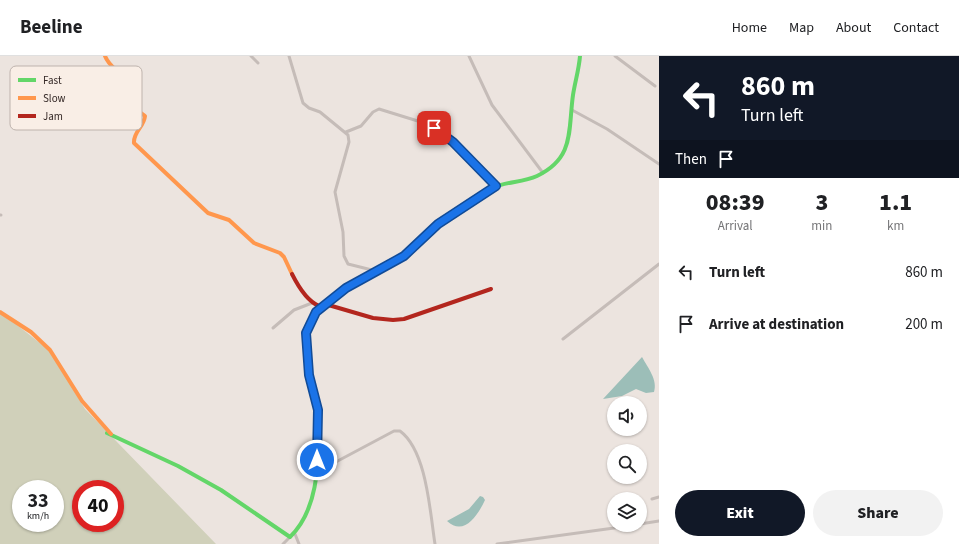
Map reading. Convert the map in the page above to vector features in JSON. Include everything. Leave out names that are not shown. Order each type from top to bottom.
[{"type":"street","points":[[105,56],[110,66]]},
{"type":"street","points":[[251,56],[258,63]]},
{"type":"street","points":[[288,56],[303,103],[308,108],[320,112],[346,132],[349,142],[335,192],[342,232],[344,256],[348,264],[376,271]]},
{"type":"street","points":[[469,56],[492,105],[543,173]]},
{"type":"street","points":[[283,544],[295,534],[302,524],[310,504],[317,474],[318,410],[309,375],[306,333],[313,316],[325,304],[346,288],[404,256],[438,224],[496,186],[528,180],[543,173],[555,162],[564,151],[570,134],[580,56]]},
{"type":"street","points":[[615,56],[655,86]]},
{"type":"street","points":[[346,132],[361,126],[374,112],[379,109],[421,122],[446,136],[496,186]]},
{"type":"street","points":[[572,110],[607,129],[659,164]]},
{"type":"street","points":[[142,114],[145,116],[145,120],[142,124]]},
{"type":"street","points":[[138,130],[134,136],[134,143],[208,213],[229,220],[254,243],[280,253],[284,257],[296,283],[312,303],[319,306],[325,304],[362,317],[391,322],[404,319],[491,289]]},
{"type":"street","points":[[563,339],[659,264]]},
{"type":"street","points":[[273,328],[294,310],[312,303]]},
{"type":"street","points":[[0,312],[30,332],[50,350],[82,401],[113,436]]},
{"type":"street","points":[[317,460],[321,464],[332,464],[394,431],[400,431],[407,437],[419,461],[430,496],[435,544]]},
{"type":"street","points":[[107,433],[172,463],[214,486],[275,529],[290,537]]},
{"type":"street","points":[[652,499],[659,497]]},
{"type":"street","points":[[647,523],[659,521]]},
{"type":"street","points":[[497,544],[607,529]]},
{"type":"street","points":[[295,534],[299,544]]},
{"type":"green space","points":[[0,314],[3,314],[50,351],[85,409],[216,544],[0,544]]},
{"type":"water","points":[[642,357],[654,379],[654,392],[646,393],[636,389],[622,396],[607,396],[607,398],[603,399]]},
{"type":"water","points":[[480,496],[485,500],[470,522],[459,527],[447,521],[469,509]]},
{"type":"traffic: fast","points":[[493,188],[503,184],[526,180],[537,176],[549,169],[558,161],[564,152],[569,131],[573,95],[580,56]]},
{"type":"traffic: fast","points":[[107,433],[178,466],[221,490],[290,537],[299,526],[311,501],[317,473],[318,431]]},
{"type":"traffic: slow","points":[[105,56],[112,66]]},
{"type":"traffic: slow","points":[[142,114],[145,116],[142,125]]},
{"type":"traffic: slow","points":[[139,130],[135,136],[134,143],[208,213],[229,220],[254,243],[280,253],[284,257],[292,274]]},
{"type":"traffic: slow","points":[[318,431],[316,404],[307,361],[305,343],[308,327],[317,311],[334,295],[363,279]]},
{"type":"traffic: slow","points":[[0,312],[31,332],[50,350],[82,401],[111,434]]},
{"type":"traffic: jam","points":[[363,279],[404,256],[446,218],[493,188]]},
{"type":"traffic: jam","points":[[292,274],[307,297],[319,306],[325,304],[373,318],[393,320],[404,319],[491,289]]},
{"type":"route","points":[[317,460],[318,410],[309,375],[306,343],[307,327],[310,320],[316,312],[346,288],[404,256],[438,224],[496,186],[453,142],[434,128]]}]
